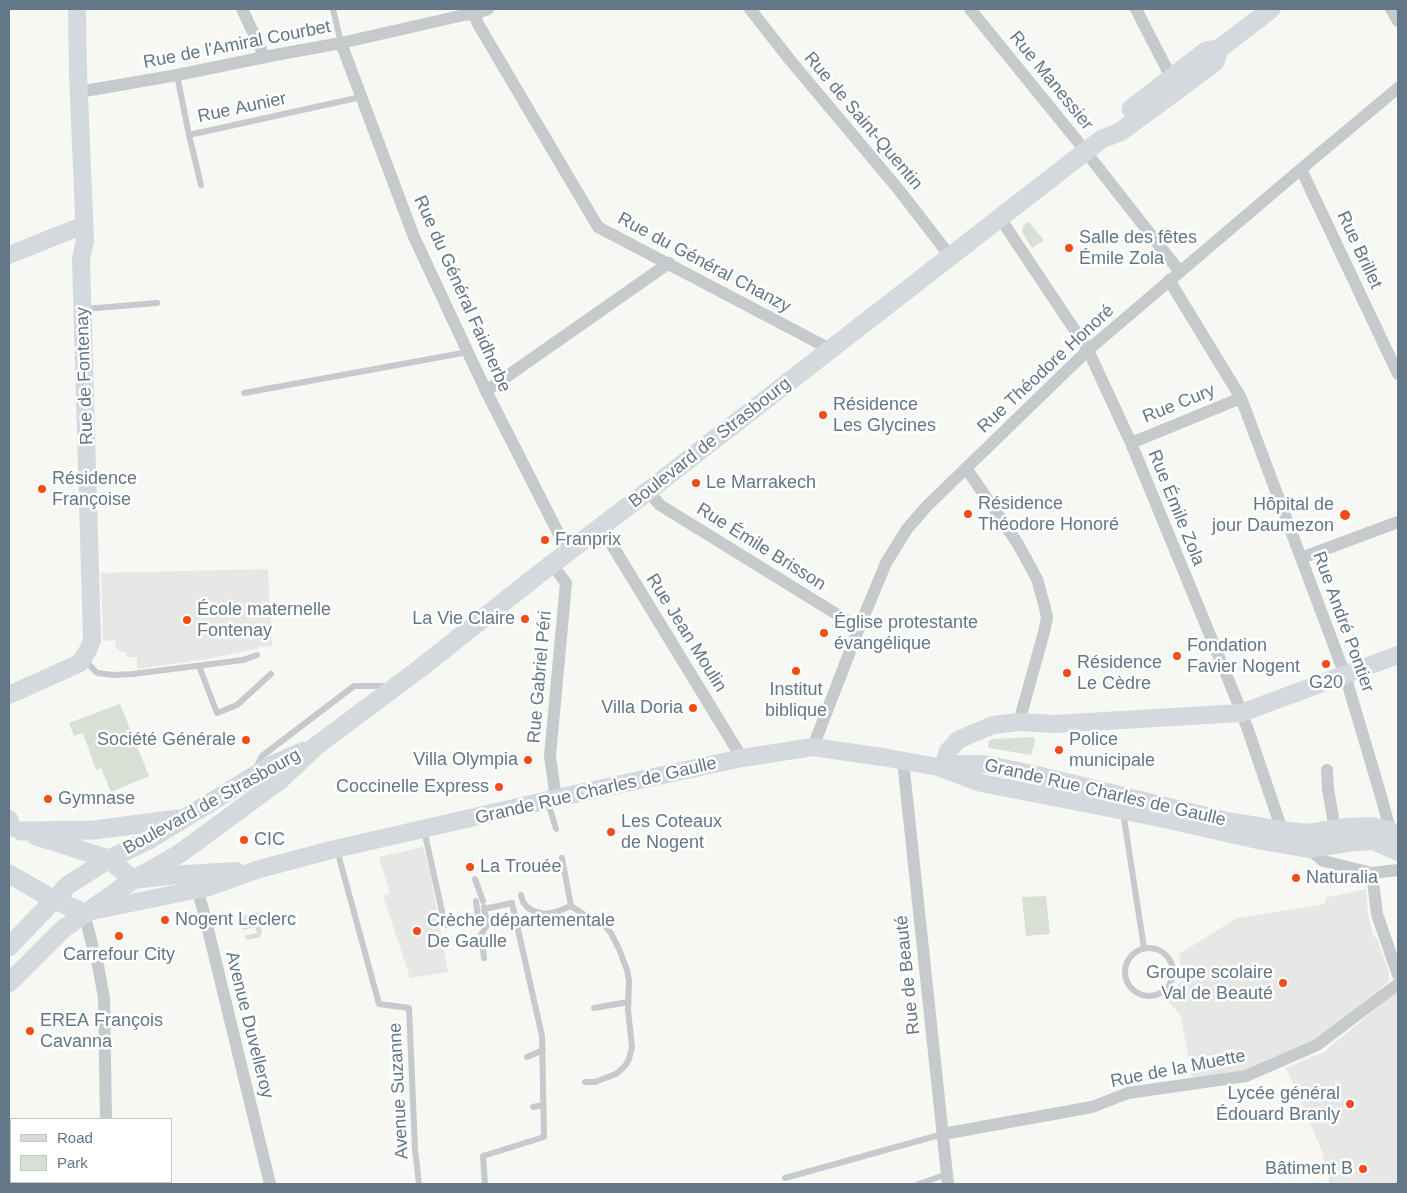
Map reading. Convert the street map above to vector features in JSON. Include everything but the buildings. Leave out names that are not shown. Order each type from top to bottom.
[{"type":"main road","name":"Rue de Fontenay","points":[[77,9],[85,240],[81,260],[92,640],[83,658]]},
{"type":"main road","name":"Boulevard de Strasbourg","points":[[9,983],[63,929],[133,880],[174,858],[280,780],[316,746],[1086,151],[1102,139],[1120,132],[1174,83],[1215,62],[1219,49],[1271,9]]},
{"type":"main road","points":[[9,255],[84,225]]},
{"type":"main road","points":[[949,768],[948,751],[958,740],[993,725],[1019,722],[1054,724],[1242,714],[1398,654]]},
{"type":"main road","points":[[9,695],[80,663],[83,658]]},
{"type":"main road","name":"Boulevard de Strasbourg","points":[[9,947],[68,884],[109,859],[149,840],[270,766],[316,746]]},
{"type":"main road","name":"Grande Rue Charles de Gaulle","points":[[84,913],[192,879],[209,887],[256,870],[337,849],[552,799],[742,758],[813,747],[949,768],[983,764],[1033,774],[1227,821],[1282,830],[1307,833],[1371,826],[1391,840]]},
{"type":"main road","name":"Grande Rue Charles de Gaulle","points":[[949,768],[981,783],[1309,849],[1347,843],[1391,840]]},
{"type":"main road","points":[[13,826],[94,830],[184,818]]},
{"type":"main road","points":[[13,826],[109,859],[133,880],[192,879]]},
{"type":"main road","points":[[174,858],[176,867],[192,879]]},
{"type":"main road","points":[[9,874],[53,900],[84,913]]},
{"type":"street","points":[[242,9],[261,49],[263,58]]},
{"type":"street","name":"Rue de l'Amiral Courbet","points":[[79,92],[341,43],[488,9]]},
{"type":"street","name":"Rue de Saint-Quentin","points":[[750,9],[790,60],[899,190],[950,256]]},
{"type":"street","name":"Rue Manessier","points":[[970,9],[1086,151],[1180,272]]},
{"type":"street","points":[[1136,9],[1174,83]]},
{"type":"street","points":[[1391,9],[1398,21]]},
{"type":"street","name":"Rue du Général Chanzy","points":[[474,11],[478,24],[598,227],[830,349]]},
{"type":"street","name":"Rue du Général Faidherbe","points":[[341,43],[414,237],[448,321],[468,352],[568,552]]},
{"type":"street","name":"Rue Théodore Honoré","points":[[813,747],[886,563],[907,529],[926,506],[1088,350],[1398,88]]},
{"type":"street","name":"Rue Brillet","points":[[1301,169],[1398,374]]},
{"type":"street","name":"Rue Émile Zola","points":[[1000,218],[1088,350],[1131,443],[1242,714],[1282,830]]},
{"type":"street","points":[[486,391],[669,263]]},
{"type":"street","name":"Rue André Pontier","points":[[1169,280],[1241,398],[1345,675],[1381,796],[1391,840]]},
{"type":"street","name":"Rue Cury","points":[[1131,443],[1241,398]]},
{"type":"street","points":[[966,468],[1018,544],[1036,579],[1047,616],[1019,722]]},
{"type":"street","name":"Rue Émile Brisson","points":[[648,491],[660,505],[859,628]]},
{"type":"street","points":[[1301,558],[1398,522]]},
{"type":"street","name":"Rue Jean Moulin","points":[[601,527],[742,758]]},
{"type":"street","name":"Rue Gabriel Péri","points":[[552,564],[566,583],[550,756],[552,799]]},
{"type":"street","name":"Rue de Beauté","points":[[903,761],[947,1179]]},
{"type":"street","points":[[1327,770],[1328,789],[1335,829]]},
{"type":"street","points":[[1309,849],[1323,861],[1372,873],[1398,870]]},
{"type":"street","points":[[1372,873],[1377,914],[1398,975]]},
{"type":"street","name":"Avenue Duvelleroy","points":[[192,879],[270,1184]]},
{"type":"street","points":[[84,913],[92,944]]},
{"type":"street","points":[[98,964],[104,998],[106,1118]]},
{"type":"street","name":"Rue de la Muette","points":[[943,1134],[1092,1107],[1128,1094],[1246,1076],[1317,1046],[1398,984]]},
{"type":"lane","points":[[333,9],[341,43]]},
{"type":"lane","name":"Rue Aunier","points":[[177,75],[189,135],[361,97]]},
{"type":"lane","points":[[189,135],[201,185]]},
{"type":"lane","points":[[83,309],[157,303]]},
{"type":"lane","points":[[244,393],[468,352]]},
{"type":"lane","points":[[83,658],[97,673],[114,675],[200,666],[243,660],[258,655]]},
{"type":"lane","points":[[200,666],[217,713],[237,705],[271,674]]},
{"type":"lane","points":[[251,777],[262,756],[354,686],[396,686]]},
{"type":"lane","points":[[552,799],[556,829]]},
{"type":"lane","points":[[1122,811],[1144,948]]},
{"type":"lane","points":[[424,829],[445,925],[478,917],[482,904]]},
{"type":"lane","name":"Avenue Suzanne","points":[[337,849],[379,1004],[409,1008],[415,1150],[419,1184]]},
{"type":"lane","points":[[562,858],[571,906],[602,923],[611,933],[627,970],[629,981],[628,1002],[632,1047],[629,1059],[625,1066],[616,1074],[595,1082],[585,1082]]},
{"type":"lane","points":[[475,879],[487,921],[481,938],[484,958]]},
{"type":"lane","points":[[521,896],[528,908],[545,914],[571,906]]},
{"type":"lane","points":[[482,904],[512,903],[542,1036],[544,1136],[482,1156],[485,1184]]},
{"type":"lane","points":[[1144,948],[1152,948],[1166,954],[1173,967],[1173,975],[1167,989],[1153,996],[1137,993],[1126,980],[1126,964],[1136,951],[1144,948]]},
{"type":"lane","points":[[594,1008],[628,1002]]},
{"type":"lane","points":[[527,1056],[543,1050]]},
{"type":"lane","points":[[533,1107],[543,1105]]},
{"type":"lane","points":[[785,1178],[943,1134]]},
{"type":"lane","points":[[919,1184],[947,1179]]},
{"type":"shaded area","name":"École maternelle Fontenay","points":[[268,569],[272,646],[258,647],[258,649],[207,659],[137,669],[137,657],[126,657],[126,652],[119,651],[116,648],[115,640],[103,641],[101,573]]},
{"type":"shaded area","name":"Crèche départementale De Gaulle","points":[[423,847],[430,872],[448,972],[410,978],[383,896],[390,893],[379,857]]},
{"type":"shaded area","name":"Groupe scolaire Val de Beauté","points":[[1366,889],[1368,913],[1373,936],[1377,938],[1389,973],[1389,979],[1386,984],[1318,1040],[1252,1069],[1192,1078],[1181,1016],[1167,1000],[1183,979],[1179,954],[1237,918],[1325,904],[1329,896]]},
{"type":"shaded area","name":"Lycée général Édouard Branly","points":[[1397,991],[1398,1184],[1330,1184],[1322,1151],[1286,1068],[1324,1052]]},
{"type":"green space","points":[[1029,222],[1044,240],[1032,248],[1022,232],[1023,226]]},
{"type":"green space","points":[[120,704],[149,776],[111,792],[101,768],[96,770],[83,733],[74,736],[69,723]]},
{"type":"green space","points":[[1034,737],[1035,742],[1031,755],[989,748],[988,745],[989,741],[993,739]]},
{"type":"green space","points":[[1046,896],[1050,934],[1026,936],[1022,897]]},
{"type":"green space","points":[[258,912],[262,931],[260,937],[247,940],[244,936],[257,933],[255,927],[243,930],[240,917]]},
{"type":"tunnel","points":[[92,944],[98,965]]},
{"type":"place","name":"Salle des fêtes Émile Zola","points":[[1069,248]]},
{"type":"place","name":"Résidence Les Glycines","points":[[823,415]]},
{"type":"place","name":"Le Marrakech","points":[[696,483]]},
{"type":"place","name":"Résidence Françoise","points":[[42,489]]},
{"type":"place","name":"Résidence Théodore Honoré","points":[[968,514]]},
{"type":"place","name":"Hôpital de jour Daumezon","points":[[1345,515]]},
{"type":"place","name":"Franprix","points":[[545,540]]},
{"type":"place","name":"La Vie Claire","points":[[525,619]]},
{"type":"place","name":"École maternelle Fontenay","points":[[187,620]]},
{"type":"place","name":"Église protestante évangélique","points":[[824,633]]},
{"type":"place","name":"Fondation Favier Nogent","points":[[1177,656]]},
{"type":"place","name":"G20","points":[[1326,664]]},
{"type":"place","name":"Institut biblique","points":[[796,671]]},
{"type":"place","name":"Résidence Le Cèdre","points":[[1067,673]]},
{"type":"place","name":"Villa Doria","points":[[693,708]]},
{"type":"place","name":"Société Générale","points":[[246,740]]},
{"type":"place","name":"Police municipale","points":[[1059,750]]},
{"type":"place","name":"Villa Olympia","points":[[528,760]]},
{"type":"place","name":"Coccinelle Express","points":[[499,787]]},
{"type":"place","name":"Gymnase","points":[[48,799]]},
{"type":"place","name":"Les Coteaux de Nogent","points":[[611,832]]},
{"type":"place","name":"CIC","points":[[244,840]]},
{"type":"place","name":"La Trouée","points":[[470,867]]},
{"type":"place","name":"Naturalia","points":[[1296,878]]},
{"type":"place","name":"Nogent Leclerc","points":[[165,920]]},
{"type":"place","name":"Crèche départementale De Gaulle","points":[[417,931]]},
{"type":"place","name":"Carrefour City","points":[[119,936]]},
{"type":"place","name":"Groupe scolaire Val de Beauté","points":[[1283,983]]},
{"type":"place","name":"EREA François Cavanna","points":[[30,1031]]},
{"type":"place","name":"Lycée général Édouard Branly","points":[[1350,1104]]},
{"type":"place","name":"Bâtiment B","points":[[1363,1169]]}]
